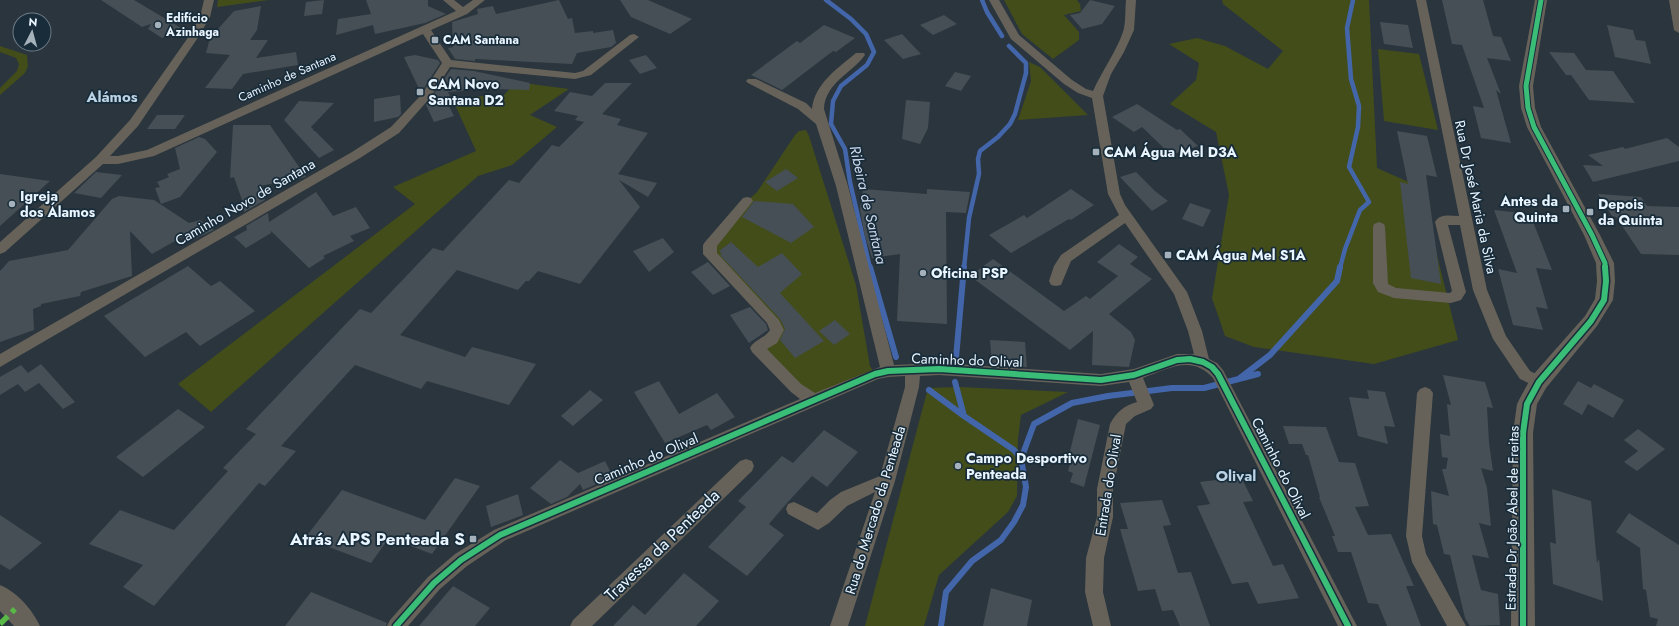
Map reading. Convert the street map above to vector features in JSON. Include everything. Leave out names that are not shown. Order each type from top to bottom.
[{"type":"street","points":[[0,249],[100,160],[134,123],[158,90],[202,23],[209,0]]},
{"type":"street","points":[[448,0],[463,12]]},
{"type":"street","name":"Caminho de Santana","points":[[100,160],[118,160],[150,153],[463,12],[480,0]]},
{"type":"street","points":[[994,0],[1016,37],[1068,82],[1082,91],[1097,96]]},
{"type":"street","points":[[1131,0],[1129,30],[1119,52],[1106,74],[1097,96],[1114,194],[1119,206],[1180,292],[1195,331],[1203,362]]},
{"type":"street","name":"Rua Dr José Maria da Silva","points":[[1421,0],[1480,290],[1489,315],[1500,338],[1524,375],[1539,382]]},
{"type":"street","name":"Estrada Dr João Abel de Freitas","points":[[1523,626],[1523,433],[1527,404],[1539,382],[1591,321],[1604,300],[1606,281],[1605,264],[1592,235],[1534,127],[1528,108],[1526,86],[1542,0]]},
{"type":"street","points":[[1674,0],[1679,30]]},
{"type":"street","points":[[425,29],[447,63],[575,76],[587,72],[634,37]]},
{"type":"street","points":[[860,55],[834,78],[822,94],[818,107],[820,122],[842,186],[888,371]]},
{"type":"street","name":"Caminho Novo de Santana","points":[[0,361],[356,156],[395,130],[426,96],[447,63]]},
{"type":"street","points":[[752,81],[802,106],[820,122]]},
{"type":"street","points":[[747,201],[710,244],[710,254],[772,320],[777,330],[772,338],[757,348],[796,388],[813,400]]},
{"type":"street","points":[[1056,281],[1062,262],[1066,258],[1126,216]]},
{"type":"street","points":[[1379,227],[1380,283],[1383,288],[1394,293],[1451,298],[1456,296],[1459,292],[1441,222],[1444,220],[1466,222]]},
{"type":"street","name":"Caminho do Olival","points":[[396,626],[434,583],[461,560],[500,535],[875,374],[888,371],[912,369],[938,369],[1101,380],[1134,375],[1177,360],[1190,359],[1203,362],[1212,367],[1218,374],[1348,626]]},
{"type":"street","name":"Rua do Mercado da Penteada","points":[[839,626],[887,480],[912,387],[912,369]]},
{"type":"street","name":"Entrada do Olival","points":[[1102,626],[1094,592],[1095,558],[1105,517],[1105,489],[1118,424],[1122,416],[1131,410],[1146,405],[1134,375]]},
{"type":"street","points":[[1425,393],[1414,536],[1418,556],[1457,626]]},
{"type":"street","name":"Travessa da Penteada","points":[[579,626],[746,466]]},
{"type":"street","points":[[794,509],[818,522],[827,517],[836,505],[862,490],[887,480]]},
{"type":"street","points":[[0,596],[15,609],[28,626]]},
{"type":"green space","points":[[218,0],[269,0],[217,7]]},
{"type":"green space","points":[[1004,0],[1077,0],[1080,4],[1081,11],[1064,15],[1079,32],[1079,40],[1053,59],[1022,34]]},
{"type":"green space","points":[[1222,0],[1369,0],[1377,168],[1420,187],[1458,340],[1374,364],[1254,347],[1225,336],[1212,298],[1229,195],[1216,132],[1170,104],[1196,80],[1199,63],[1169,44],[1197,38],[1225,46],[1268,69],[1283,51],[1223,4]]},
{"type":"green space","points":[[0,46],[12,50],[12,52],[27,55],[28,66],[25,73],[0,95],[0,88],[17,71],[19,64],[16,58],[0,52]]},
{"type":"green space","points":[[1378,49],[1419,54],[1438,130],[1384,121]]},
{"type":"green space","points":[[1029,62],[1040,67],[1088,115],[1018,120],[1031,81]]},
{"type":"green space","points":[[516,82],[569,89],[530,115],[557,127],[512,165],[478,176],[211,412],[178,384],[415,204],[393,187],[476,151],[452,98],[504,95]]},
{"type":"green space","points":[[806,130],[856,285],[870,366],[875,374],[813,400],[757,348],[777,330],[710,254],[747,201],[757,192],[795,135],[799,131]]},
{"type":"green space","points":[[959,387],[1068,392],[1021,415],[1018,439],[1017,496],[1008,512],[939,575],[924,626],[865,626],[928,388]]},
{"type":"building","points":[[101,0],[134,0],[181,28],[162,38],[148,29],[151,24],[142,27]]},
{"type":"building","points":[[324,0],[322,14],[304,16],[306,2]]},
{"type":"building","points":[[366,0],[428,0],[428,6],[446,14],[425,23],[375,34],[373,25],[336,35],[338,19],[371,14]]},
{"type":"building","points":[[559,0],[568,19],[572,18],[575,33],[593,31],[593,33],[613,30],[616,43],[611,47],[577,53],[572,64],[455,59],[448,48],[453,47],[452,22],[478,14],[477,9],[493,6],[496,14]]},
{"type":"building","points":[[620,0],[648,0],[692,19],[670,34],[631,17]]},
{"type":"building","points":[[1090,0],[1115,6],[1102,24],[1082,29],[1070,15],[1080,13]]},
{"type":"building","points":[[1442,0],[1483,0],[1493,36],[1501,37],[1511,61],[1487,58],[1501,94],[1496,90],[1511,143],[1481,138],[1473,106],[1484,108],[1462,45],[1452,44]]},
{"type":"building","points":[[261,6],[257,30],[250,40],[268,40],[256,58],[296,52],[298,65],[243,74],[232,89],[205,88],[230,55],[206,53],[210,38],[234,11]]},
{"type":"building","points":[[944,15],[957,24],[933,35],[920,25]]},
{"type":"building","points":[[1380,22],[1408,25],[1413,48],[1384,44]]},
{"type":"building","points":[[824,25],[855,38],[836,52],[833,51],[782,90],[751,75],[797,41],[800,43]]},
{"type":"building","points":[[1607,25],[1633,30],[1636,40],[1645,41],[1651,64],[1615,57]]},
{"type":"building","points":[[902,34],[921,54],[903,59],[884,40]]},
{"type":"building","points":[[1549,52],[1574,53],[1586,70],[1613,71],[1635,103],[1589,100],[1571,75],[1566,75]]},
{"type":"building","points":[[415,55],[438,60],[440,63],[421,93],[404,57]]},
{"type":"building","points":[[646,55],[657,68],[640,74],[629,60]]},
{"type":"building","points":[[451,69],[474,71],[530,83],[529,90],[464,88],[463,91],[448,92],[453,102],[448,104],[454,116],[434,122],[426,105]]},
{"type":"building","points":[[955,72],[971,76],[961,91],[945,86]]},
{"type":"building","points":[[605,83],[632,83],[602,114],[621,119],[617,125],[648,133],[618,174],[657,183],[648,197],[619,180],[640,207],[580,284],[538,271],[518,290],[457,270],[400,335],[465,357],[472,347],[536,364],[509,405],[427,381],[421,389],[355,365],[281,446],[296,451],[265,486],[259,483],[154,606],[123,587],[143,565],[89,544],[120,510],[174,530],[228,471],[223,468],[256,434],[246,429],[360,309],[371,313],[433,248],[443,251],[509,180],[519,183],[552,145],[559,147],[584,122],[575,120],[578,116],[554,111],[570,92],[592,96]]},
{"type":"building","points":[[400,95],[401,114],[398,117],[374,122],[374,99]]},
{"type":"building","points":[[906,100],[930,102],[928,128],[920,144],[902,139]]},
{"type":"building","points":[[299,101],[334,103],[311,127],[314,130],[313,131],[315,131],[334,150],[319,158],[284,120]]},
{"type":"building","points":[[1137,104],[1177,130],[1180,129],[1198,146],[1171,155],[1142,127],[1134,132],[1112,117]]},
{"type":"building","points":[[157,115],[185,115],[175,129],[147,129]]},
{"type":"building","points":[[233,125],[270,125],[306,177],[260,186],[265,200],[244,212],[243,203],[234,177],[230,178]]},
{"type":"building","points":[[1397,131],[1427,136],[1437,177],[1426,175],[1441,284],[1411,278],[1400,182],[1408,184]]},
{"type":"building","points":[[199,137],[205,139],[217,152],[180,197],[161,204],[155,188],[160,187],[157,182],[169,177],[167,174],[180,169],[175,148]]},
{"type":"building","points":[[1667,138],[1679,147],[1679,161],[1593,182],[1583,165],[1603,166],[1588,155],[1623,147],[1625,149]]},
{"type":"building","points":[[786,169],[798,178],[777,191],[765,182]]},
{"type":"building","points":[[96,172],[122,175],[101,198],[74,193]]},
{"type":"building","points":[[1136,172],[1155,191],[1168,201],[1152,211],[1120,177]]},
{"type":"building","name":"Igreja dos Álamos","points":[[0,174],[50,181],[0,226]]},
{"type":"building","points":[[863,189],[927,194],[927,189],[970,192],[966,213],[946,212],[947,324],[897,321],[900,254],[872,258],[864,233],[860,209]]},
{"type":"building","points":[[1071,189],[1094,205],[1071,220],[1069,219],[1011,253],[989,235],[1024,215],[1027,218]]},
{"type":"building","points":[[316,192],[333,216],[356,207],[370,228],[350,236],[354,241],[323,256],[325,258],[309,268],[271,231],[271,233],[246,248],[234,237],[247,230],[246,226],[268,213],[269,222]]},
{"type":"building","points":[[1598,194],[1641,197],[1647,206],[1679,207],[1679,255],[1641,254],[1616,217],[1612,216]]},
{"type":"building","points":[[119,196],[154,200],[189,223],[200,220],[214,230],[190,241],[182,237],[152,254],[130,231],[132,276],[81,292],[80,296],[41,304],[41,306],[33,309],[34,330],[0,342],[0,271],[9,261],[68,250],[112,199]]},
{"type":"building","points":[[754,201],[793,204],[814,227],[791,243],[742,217]]},
{"type":"building","points":[[1190,203],[1211,210],[1203,227],[1182,219]]},
{"type":"building","points":[[1494,210],[1530,214],[1552,270],[1536,268],[1548,309],[1536,307],[1543,330],[1513,325],[1498,269],[1517,273]]},
{"type":"building","points":[[663,238],[674,252],[649,272],[633,251]]},
{"type":"building","points":[[731,242],[758,267],[782,253],[802,274],[780,293],[824,341],[795,358],[780,340],[785,329],[780,319],[720,255],[722,254],[719,251]]},
{"type":"building","points":[[1119,244],[1138,257],[1130,264],[1152,279],[1109,314],[1131,332],[1135,340],[1129,367],[1092,365],[1093,331],[1070,350],[970,276],[993,259],[1064,311],[1086,296],[1090,299],[1118,276],[1097,262]]},
{"type":"building","points":[[708,262],[730,286],[713,295],[691,272]]},
{"type":"building","points":[[188,266],[211,286],[220,281],[255,311],[200,346],[186,332],[145,357],[104,316]]},
{"type":"building","points":[[750,307],[766,324],[768,330],[749,343],[730,315]]},
{"type":"building","points":[[835,320],[850,334],[834,345],[819,331]]},
{"type":"building","points":[[990,340],[1025,342],[1027,367],[992,365]]},
{"type":"building","points":[[41,364],[75,402],[63,409],[39,383],[25,392],[18,384],[0,395],[0,377],[21,365],[28,373]]},
{"type":"building","points":[[1443,375],[1485,382],[1493,408],[1487,407],[1489,443],[1493,471],[1481,468],[1487,488],[1491,526],[1479,523],[1489,558],[1472,555],[1481,590],[1498,594],[1500,625],[1470,626],[1465,618],[1450,555],[1444,554],[1437,525],[1433,524],[1431,491],[1449,496],[1442,469],[1446,469],[1448,458],[1442,457],[1440,434],[1450,436],[1447,404],[1451,405]]},
{"type":"building","points":[[659,381],[679,414],[717,393],[735,417],[711,430],[707,425],[665,443],[634,392]]},
{"type":"building","points":[[1578,381],[1591,388],[1594,384],[1624,400],[1613,418],[1588,404],[1582,415],[1563,404]]},
{"type":"building","points":[[590,390],[603,400],[573,426],[561,416]]},
{"type":"building","points":[[1367,390],[1385,392],[1395,427],[1384,426],[1388,444],[1358,436],[1349,397],[1369,399]]},
{"type":"building","points":[[178,409],[205,427],[143,477],[116,457]]},
{"type":"building","points":[[1078,419],[1100,425],[1084,487],[1070,482],[1073,473],[1068,471],[1072,456],[1069,455]]},
{"type":"building","points":[[1283,426],[1326,427],[1339,462],[1355,463],[1369,506],[1355,507],[1368,535],[1391,534],[1414,586],[1406,586],[1421,626],[1387,626],[1378,604],[1368,603],[1351,552],[1338,552],[1332,536],[1335,536],[1319,497],[1308,455],[1306,455],[1302,444],[1289,444]]},
{"type":"building","points":[[1638,429],[1665,449],[1637,471],[1624,462],[1638,451],[1624,440]]},
{"type":"building","points":[[824,430],[858,452],[827,487],[812,476],[787,503],[769,524],[784,535],[747,576],[708,547],[746,507],[738,501],[782,456],[793,463]]},
{"type":"building","points":[[560,460],[578,473],[605,461],[613,477],[583,490],[580,484],[567,497],[551,504],[530,488]]},
{"type":"building","points":[[1241,477],[1253,501],[1243,502],[1273,566],[1283,564],[1299,598],[1258,604],[1248,582],[1232,584],[1197,506],[1210,504],[1200,482]]},
{"type":"building","points":[[455,478],[480,486],[432,554],[389,538],[371,563],[305,538],[342,490],[425,520]]},
{"type":"building","points":[[1552,489],[1591,501],[1597,563],[1599,559],[1603,601],[1553,584],[1550,542],[1556,544]]},
{"type":"building","points":[[518,494],[523,515],[491,527],[486,506]]},
{"type":"building","points":[[1162,500],[1171,525],[1163,526],[1178,573],[1191,572],[1210,626],[1180,626],[1173,610],[1162,611],[1155,589],[1138,591],[1120,529],[1128,529],[1120,503]]},
{"type":"building","points":[[1629,513],[1679,545],[1679,626],[1656,626],[1658,619],[1650,617],[1646,590],[1643,589],[1640,548],[1616,532]]},
{"type":"building","points":[[0,515],[42,543],[10,570],[0,564]]},
{"type":"building","points":[[684,573],[719,601],[696,626],[613,626],[633,605],[645,615]]},
{"type":"building","points":[[453,586],[490,608],[475,626],[419,626]]},
{"type":"building","points":[[991,588],[1032,600],[1027,626],[983,626]]},
{"type":"building","points":[[311,592],[387,623],[386,626],[285,626]]},
{"type":"waterway","name":"Ribeira de Santana","points":[[826,0],[851,19],[866,34],[874,52],[867,65],[841,86],[833,101],[831,124],[845,149],[850,182],[870,268]]},
{"type":"waterway","points":[[982,0],[987,12],[1002,36]]},
{"type":"waterway","points":[[1340,268],[1345,249],[1360,210],[1369,202],[1349,167],[1358,127],[1359,106],[1351,79],[1347,28],[1353,0]]},
{"type":"waterway","points":[[964,268],[969,218],[979,174],[978,159],[980,151],[998,137],[1010,124],[1015,114],[1026,73],[1026,63],[1009,46]]},
{"type":"waterway","name":"Ribeira de Santana","points":[[870,267],[896,357]]},
{"type":"waterway","points":[[956,358],[964,267]]},
{"type":"waterway","points":[[1021,459],[1034,424],[1072,403],[1108,396],[1172,388],[1204,388],[1258,374],[1240,378],[1270,355],[1337,281],[1340,267]]},
{"type":"waterway","points":[[955,382],[964,416]]},
{"type":"waterway","name":"Ribeira de Santana","points":[[929,390],[964,416]]},
{"type":"waterway","points":[[964,416],[1014,450],[1021,459]]},
{"type":"waterway","points":[[941,626],[946,592],[972,561],[1001,540],[1014,522],[1023,505],[1026,487],[1021,459]]},
{"type":"marked path","points":[[0,624],[15,609]]},
{"type":"cycle path","points":[[1523,626],[1523,433],[1527,404],[1539,382],[1591,321],[1604,300],[1606,281],[1605,263],[1592,235],[1534,127],[1528,108],[1526,86],[1541,0]]},
{"type":"cycle path","points":[[396,626],[434,583],[461,560],[500,535],[875,374],[888,371],[939,369],[1101,380],[1134,375],[1177,360],[1190,359],[1203,362],[1212,367],[1218,374],[1348,626]]},
{"type":"place","name":"Edifício Azinhaga","points":[[158,25]]},
{"type":"place","name":"CAM Santana","points":[[435,40]]},
{"type":"place","name":"CAM Novo Santana D2","points":[[420,92]]},
{"type":"place","name":"CAM Água Mel D3A","points":[[1096,152]]},
{"type":"place","name":"Igreja dos Álamos","points":[[12,204]]},
{"type":"place","name":"Antes da Quinta","points":[[1566,209]]},
{"type":"place","name":"Depois da Quinta","points":[[1590,212]]},
{"type":"place","name":"CAM Água Mel S1A","points":[[1168,255]]},
{"type":"place","name":"Oficina PSP","points":[[923,273]]},
{"type":"place","name":"Campo Desportivo Penteada","points":[[958,466]]},
{"type":"place","name":"Atrás APS Penteada S","points":[[473,539]]},
{"type":"district","name":"Alámos","points":[[112,97]]},
{"type":"district","name":"Olival","points":[[1236,476]]}]
